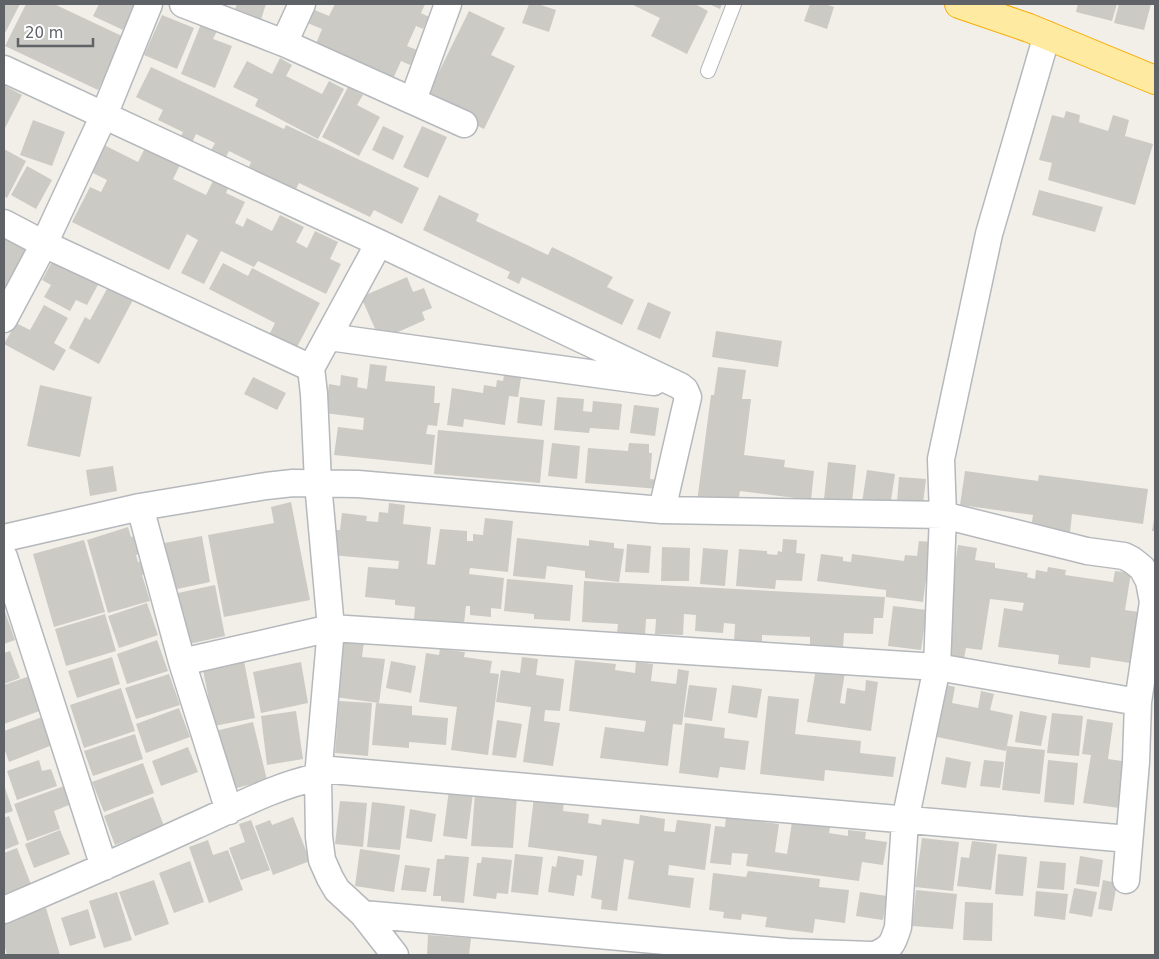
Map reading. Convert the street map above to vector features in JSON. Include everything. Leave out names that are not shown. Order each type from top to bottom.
[{"type":"highway","points":[[959,4],[1047,35],[1155,80]]},
{"type":"street","points":[[4,319],[44,244],[104,115],[149,4]]},
{"type":"street","points":[[183,4],[284,43],[464,124]]},
{"type":"street","points":[[284,43],[302,4]]},
{"type":"street","points":[[413,100],[448,4]]},
{"type":"street","points":[[875,955],[888,949],[898,927],[905,821],[937,666],[943,514],[941,459],[989,234],[1047,35]]},
{"type":"street","points":[[4,69],[379,243],[680,386],[685,390],[688,397],[662,510]]},
{"type":"street","points":[[4,223],[44,244],[311,368]]},
{"type":"street","points":[[379,243],[311,368],[318,483],[331,628],[319,773],[319,838],[322,860],[337,890],[363,914],[395,955]]},
{"type":"street","points":[[329,337],[680,386]]},
{"type":"street","points":[[4,538],[140,507],[266,486],[318,483],[358,484],[662,510],[943,514],[1087,551],[1124,556],[1142,568],[1149,581],[1154,602],[1138,702],[1146,763],[1128,839],[1126,880]]},
{"type":"street","points":[[140,507],[182,662],[229,811]]},
{"type":"street","points":[[4,557],[104,867]]},
{"type":"street","points":[[182,662],[331,628],[937,666],[1138,702]]},
{"type":"street","points":[[4,910],[319,773],[1128,839]]},
{"type":"street","points":[[363,914],[786,954],[871,955]]},
{"type":"lane","points":[[708,70],[734,4]]},
{"type":"building","points":[[4,4],[20,4],[4,35]]},
{"type":"building","points":[[26,4],[54,4],[124,37],[98,90],[5,46]]},
{"type":"building","points":[[99,4],[136,4],[123,30],[93,16]]},
{"type":"building","points":[[237,4],[266,4],[258,29],[231,20]]},
{"type":"building","points":[[335,4],[425,4],[421,13],[429,17],[423,29],[416,26],[407,46],[417,50],[410,65],[401,61],[393,79],[315,46],[322,29],[305,22],[310,8],[329,16]]},
{"type":"building","points":[[529,4],[538,4],[556,10],[549,32],[522,23]]},
{"type":"building","points":[[631,4],[695,4],[708,11],[687,54],[651,36],[660,18]]},
{"type":"building","points":[[709,4],[722,4],[720,9]]},
{"type":"building","points":[[810,4],[825,4],[834,7],[827,29],[804,21]]},
{"type":"building","points":[[1078,4],[1117,4],[1112,21],[1076,12]]},
{"type":"building","points":[[1119,4],[1151,4],[1144,30],[1114,23]]},
{"type":"building","points":[[469,11],[505,28],[491,55],[515,66],[484,129],[425,100]]},
{"type":"building","points":[[162,15],[194,28],[177,69],[144,55]]},
{"type":"building","points":[[201,24],[217,31],[213,39],[232,46],[215,88],[181,74]]},
{"type":"building","points":[[280,58],[292,65],[286,76],[322,94],[329,81],[344,89],[318,139],[255,106],[258,99],[233,87],[247,61],[272,74]]},
{"type":"building","points":[[151,67],[284,129],[286,125],[419,188],[402,224],[374,210],[370,217],[299,183],[296,189],[262,173],[260,178],[247,172],[251,162],[229,151],[223,163],[208,156],[215,143],[196,134],[191,145],[179,140],[183,132],[158,120],[163,110],[136,97]]},
{"type":"building","points":[[4,85],[22,95],[4,130]]},
{"type":"building","points":[[348,87],[363,95],[357,105],[380,117],[359,156],[322,137]]},
{"type":"building","points":[[1066,111],[1080,115],[1079,122],[1108,131],[1113,115],[1129,120],[1125,136],[1153,144],[1135,205],[1048,180],[1052,163],[1039,160],[1052,115],[1064,118]]},
{"type":"building","points":[[33,120],[65,132],[52,166],[20,155]]},
{"type":"building","points":[[383,126],[404,136],[393,160],[372,150]]},
{"type":"building","points":[[422,126],[447,137],[428,178],[403,167]]},
{"type":"building","points":[[104,145],[138,162],[145,148],[180,165],[173,179],[206,195],[213,181],[228,188],[226,193],[245,202],[235,223],[243,227],[247,218],[272,231],[280,215],[304,227],[296,242],[307,248],[315,231],[338,242],[330,259],[341,264],[326,294],[258,261],[254,267],[221,251],[204,284],[181,273],[198,240],[187,234],[169,270],[72,222],[90,187],[101,192],[107,180],[91,172]]},
{"type":"building","points":[[4,149],[26,161],[7,198],[4,196]]},
{"type":"building","points":[[27,166],[52,180],[36,209],[11,195]]},
{"type":"building","points":[[1039,190],[1103,207],[1095,232],[1032,215]]},
{"type":"building","points":[[439,195],[479,214],[476,221],[548,255],[552,247],[613,277],[607,287],[634,300],[622,325],[522,277],[519,284],[507,278],[510,272],[423,230]]},
{"type":"building","points":[[4,234],[29,248],[4,296]]},
{"type":"building","points":[[54,258],[99,283],[87,305],[76,300],[70,311],[44,297],[51,285],[42,280]]},
{"type":"building","points":[[223,263],[248,276],[252,268],[320,303],[295,351],[268,337],[275,323],[209,289]]},
{"type":"building","points":[[407,277],[413,292],[424,288],[432,308],[422,312],[425,320],[380,340],[361,297]]},
{"type":"building","points":[[108,287],[133,300],[99,364],[69,348],[85,317],[90,320]]},
{"type":"building","points":[[648,302],[671,312],[660,339],[637,329]]},
{"type":"building","points":[[44,305],[68,318],[54,343],[66,350],[54,371],[4,344],[16,323],[30,330]]},
{"type":"building","points":[[716,331],[782,341],[778,367],[712,357]]},
{"type":"building","points":[[370,364],[387,366],[385,381],[435,386],[434,403],[440,403],[437,426],[428,425],[426,434],[435,435],[432,465],[334,455],[338,427],[363,430],[364,418],[325,413],[329,384],[340,386],[341,375],[358,378],[357,387],[367,389]]},
{"type":"building","points":[[718,367],[746,370],[742,399],[751,399],[744,455],[785,460],[784,467],[814,471],[811,500],[740,491],[737,507],[697,502],[711,395],[714,395]]},
{"type":"building","points":[[504,375],[521,378],[518,397],[509,396],[505,425],[464,419],[463,427],[447,425],[452,388],[483,393],[484,385],[496,387],[497,380],[503,381]]},
{"type":"building","points":[[253,377],[286,393],[277,410],[244,394]]},
{"type":"building","points":[[40,385],[92,397],[80,457],[27,446]]},
{"type":"building","points":[[520,397],[545,400],[542,426],[517,423]]},
{"type":"building","points":[[557,397],[584,399],[583,411],[592,412],[593,401],[622,404],[619,430],[590,428],[589,433],[554,430]]},
{"type":"building","points":[[634,405],[659,408],[655,436],[630,433]]},
{"type":"building","points":[[438,430],[544,440],[540,483],[434,474]]},
{"type":"building","points":[[552,443],[580,446],[577,479],[548,476]]},
{"type":"building","points":[[629,443],[649,444],[649,453],[652,453],[650,479],[660,480],[659,489],[585,483],[588,448],[628,451]]},
{"type":"building","points":[[828,462],[856,465],[852,502],[824,499]]},
{"type":"building","points":[[113,466],[117,491],[90,496],[86,470]]},
{"type":"building","points":[[867,470],[895,474],[889,513],[861,509]]},
{"type":"building","points":[[965,471],[1038,481],[1039,475],[1148,489],[1143,524],[1072,514],[1070,532],[1031,527],[1033,515],[960,505]]},
{"type":"building","points":[[899,477],[926,479],[923,504],[897,502]]},
{"type":"building","points":[[291,502],[310,600],[224,617],[208,535],[274,523],[271,507]]},
{"type":"building","points":[[389,503],[405,505],[403,524],[431,527],[427,564],[435,565],[440,529],[467,531],[467,541],[473,541],[473,534],[483,535],[485,518],[513,521],[508,572],[470,568],[469,574],[504,578],[501,609],[491,608],[491,617],[470,615],[470,606],[466,606],[464,623],[414,619],[415,607],[395,605],[395,600],[365,597],[368,567],[398,569],[399,561],[331,555],[333,530],[340,530],[342,513],[367,516],[366,521],[378,522],[379,512],[388,513]]},
{"type":"building","points":[[1154,519],[1155,531],[1152,531]]},
{"type":"building","points":[[128,527],[131,537],[140,534],[145,552],[136,555],[138,562],[148,559],[153,572],[142,575],[150,601],[108,613],[87,540]]},
{"type":"building","points":[[202,536],[210,582],[168,591],[159,544]]},
{"type":"building","points":[[517,538],[589,546],[589,540],[614,543],[614,548],[624,549],[619,582],[585,578],[585,571],[547,566],[545,579],[513,576]]},
{"type":"building","points":[[783,539],[797,540],[796,553],[805,554],[802,581],[776,580],[775,589],[736,586],[739,549],[767,551],[767,554],[777,555],[778,551],[782,552]]},
{"type":"building","points":[[84,540],[105,612],[54,627],[33,554]]},
{"type":"building","points":[[919,541],[931,542],[923,602],[886,597],[886,590],[817,581],[821,554],[843,557],[843,561],[851,562],[852,554],[904,561],[905,555],[917,556]]},
{"type":"building","points":[[627,544],[651,546],[649,573],[625,572]]},
{"type":"building","points":[[958,545],[977,548],[975,560],[995,563],[995,568],[1028,573],[1027,577],[1035,579],[1036,570],[1047,572],[1048,567],[1066,570],[1065,575],[1113,582],[1115,571],[1131,573],[1125,610],[1147,613],[1144,629],[1136,627],[1130,663],[1091,657],[1090,668],[1058,664],[1059,655],[998,647],[1004,608],[1022,611],[1024,603],[990,599],[982,650],[966,648],[963,664],[940,661]]},
{"type":"building","points":[[662,547],[690,548],[689,581],[661,581]]},
{"type":"building","points":[[703,548],[728,550],[725,586],[700,584]]},
{"type":"building","points":[[507,579],[573,585],[570,621],[534,619],[534,614],[504,611]]},
{"type":"building","points":[[584,581],[885,597],[883,618],[874,618],[873,634],[844,633],[843,647],[810,645],[810,637],[762,635],[762,644],[734,642],[735,624],[724,623],[723,633],[695,631],[696,615],[684,614],[683,635],[655,634],[656,619],[646,619],[645,636],[617,634],[618,624],[582,622]]},
{"type":"building","points":[[215,585],[225,636],[189,644],[178,593]]},
{"type":"building","points":[[147,603],[158,635],[119,648],[108,616]]},
{"type":"building","points":[[893,606],[927,610],[921,650],[888,646]]},
{"type":"building","points":[[4,609],[15,640],[4,644]]},
{"type":"building","points":[[105,614],[116,651],[66,666],[55,629]]},
{"type":"building","points":[[157,640],[168,671],[127,684],[117,654]]},
{"type":"building","points":[[343,640],[364,642],[362,657],[385,659],[379,703],[335,697]]},
{"type":"building","points":[[440,649],[465,652],[464,657],[492,661],[490,673],[499,674],[488,755],[451,750],[457,707],[419,702],[426,653],[439,655]]},
{"type":"building","points":[[10,651],[20,678],[4,684],[4,653]]},
{"type":"building","points":[[243,656],[255,718],[214,726],[202,665]]},
{"type":"building","points":[[112,657],[120,684],[77,698],[68,671]]},
{"type":"building","points":[[522,657],[538,659],[536,675],[564,679],[560,711],[545,710],[544,721],[560,723],[553,766],[523,762],[531,707],[496,702],[501,670],[520,673]]},
{"type":"building","points":[[575,660],[616,664],[615,670],[635,673],[636,662],[653,664],[651,681],[676,684],[678,669],[689,671],[682,725],[673,724],[668,766],[600,758],[605,727],[644,732],[646,721],[569,711]]},
{"type":"building","points":[[391,661],[416,666],[411,693],[386,688]]},
{"type":"building","points":[[301,662],[308,703],[261,713],[253,672]]},
{"type":"building","points":[[816,668],[845,672],[840,703],[845,704],[847,688],[865,691],[866,680],[878,682],[871,731],[807,722]]},
{"type":"building","points":[[169,674],[180,705],[136,719],[125,688]]},
{"type":"building","points":[[33,675],[45,709],[4,724],[4,685]]},
{"type":"building","points":[[689,685],[717,688],[712,721],[684,717]]},
{"type":"building","points":[[732,685],[762,689],[757,718],[728,713]]},
{"type":"building","points":[[947,685],[955,687],[952,703],[978,708],[981,691],[994,694],[990,710],[1013,715],[1006,751],[937,737]]},
{"type":"building","points":[[121,688],[135,731],[84,748],[70,705]]},
{"type":"building","points":[[768,696],[799,699],[795,734],[861,741],[860,753],[896,757],[893,777],[825,770],[824,781],[760,774]]},
{"type":"building","points":[[339,701],[372,703],[368,756],[335,753]]},
{"type":"building","points":[[376,703],[412,706],[412,715],[448,718],[446,745],[409,742],[409,748],[372,745]]},
{"type":"building","points":[[179,708],[190,737],[146,753],[136,724]]},
{"type":"building","points":[[296,711],[303,759],[267,765],[261,716]]},
{"type":"building","points":[[1020,711],[1047,716],[1041,746],[1015,742]]},
{"type":"building","points":[[1052,713],[1083,716],[1079,756],[1047,753]]},
{"type":"building","points":[[45,716],[55,744],[9,762],[4,748],[4,731]]},
{"type":"building","points":[[1087,719],[1113,723],[1108,759],[1135,763],[1127,809],[1083,803],[1091,755],[1082,754]]},
{"type":"building","points":[[497,720],[522,724],[516,758],[492,755]]},
{"type":"building","points":[[253,722],[267,780],[229,790],[215,731]]},
{"type":"building","points":[[685,723],[725,728],[724,738],[749,741],[745,770],[720,767],[718,778],[679,773]]},
{"type":"building","points":[[135,734],[143,759],[93,776],[84,751]]},
{"type":"building","points":[[1007,746],[1045,750],[1040,794],[1002,790]]},
{"type":"building","points":[[188,747],[198,772],[161,786],[152,761]]},
{"type":"building","points":[[946,757],[971,762],[966,788],[941,784]]},
{"type":"building","points":[[39,760],[42,771],[51,769],[57,786],[17,800],[7,771]]},
{"type":"building","points":[[984,760],[1004,762],[1000,788],[980,786]]},
{"type":"building","points":[[1048,760],[1078,763],[1074,805],[1044,802]]},
{"type":"building","points":[[143,763],[154,793],[104,812],[92,782]]},
{"type":"building","points":[[4,785],[13,811],[4,814]]},
{"type":"building","points":[[67,785],[74,803],[54,811],[60,829],[27,841],[14,804]]},
{"type":"building","points":[[449,790],[473,793],[467,839],[443,836]]},
{"type":"building","points":[[475,793],[517,796],[513,848],[471,846]]},
{"type":"building","points":[[153,797],[164,826],[115,845],[104,816]]},
{"type":"building","points":[[534,797],[564,801],[563,811],[589,814],[588,823],[601,825],[602,819],[639,824],[640,815],[665,819],[664,831],[675,832],[677,820],[711,824],[705,870],[669,865],[668,875],[694,878],[690,908],[628,899],[634,861],[624,859],[617,911],[601,909],[602,900],[591,898],[597,856],[528,847]]},
{"type":"building","points":[[340,801],[367,803],[363,847],[335,844]]},
{"type":"building","points":[[372,802],[405,806],[400,850],[367,847]]},
{"type":"building","points":[[410,809],[436,814],[432,842],[406,838]]},
{"type":"building","points":[[9,816],[19,844],[4,850],[4,818]]},
{"type":"building","points":[[793,816],[831,821],[829,833],[848,836],[848,830],[866,832],[865,839],[887,842],[883,865],[862,862],[859,881],[746,866],[748,854],[732,853],[731,865],[710,863],[715,826],[725,827],[726,817],[779,824],[775,852],[787,854]]},
{"type":"building","points":[[293,817],[310,861],[273,875],[255,826],[270,820],[272,825]]},
{"type":"building","points":[[251,820],[270,870],[241,880],[229,848],[245,842],[239,824]]},
{"type":"building","points":[[60,830],[70,854],[34,868],[25,844]]},
{"type":"building","points":[[922,838],[959,842],[953,891],[915,887]]},
{"type":"building","points":[[208,840],[213,855],[228,850],[243,890],[209,903],[189,847]]},
{"type":"building","points":[[972,841],[997,844],[991,890],[957,886],[961,857],[969,858]]},
{"type":"building","points":[[17,848],[32,887],[4,898],[4,853]]},
{"type":"building","points":[[360,849],[400,855],[394,892],[355,886]]},
{"type":"building","points":[[515,854],[543,857],[538,895],[511,892]]},
{"type":"building","points":[[998,854],[1027,857],[1023,896],[995,894]]},
{"type":"building","points":[[445,855],[469,857],[464,903],[441,901],[441,896],[433,896],[437,859],[444,859]]},
{"type":"building","points":[[558,856],[584,860],[582,876],[577,875],[574,896],[548,892],[552,866],[556,867]]},
{"type":"building","points":[[1080,856],[1103,860],[1099,887],[1076,884]]},
{"type":"building","points":[[482,857],[512,860],[508,894],[497,893],[496,899],[473,896],[477,863],[481,863]]},
{"type":"building","points":[[190,861],[204,902],[174,913],[159,873]]},
{"type":"building","points":[[1040,861],[1066,863],[1064,890],[1037,888]]},
{"type":"building","points":[[405,865],[430,868],[426,892],[401,890]]},
{"type":"building","points":[[748,871],[820,879],[819,887],[849,890],[845,923],[815,919],[813,933],[765,927],[767,917],[742,914],[741,920],[723,918],[724,912],[709,910],[713,873],[746,877]]},
{"type":"building","points":[[154,880],[169,924],[135,936],[119,892]]},
{"type":"building","points":[[1103,880],[1117,883],[1112,911],[1098,909]]},
{"type":"building","points":[[1074,888],[1097,892],[1092,917],[1069,913]]},
{"type":"building","points":[[916,890],[957,894],[953,929],[912,926]]},
{"type":"building","points":[[1036,891],[1068,894],[1065,920],[1034,916]]},
{"type":"building","points":[[117,892],[132,940],[104,948],[89,901]]},
{"type":"building","points":[[860,892],[887,896],[883,920],[856,916]]},
{"type":"building","points":[[965,902],[993,903],[992,941],[963,940]]},
{"type":"building","points":[[46,908],[60,955],[7,955],[4,945],[4,921]]},
{"type":"building","points":[[88,909],[96,938],[70,946],[61,918]]},
{"type":"building","points":[[428,935],[471,938],[469,955],[427,955]]}]
